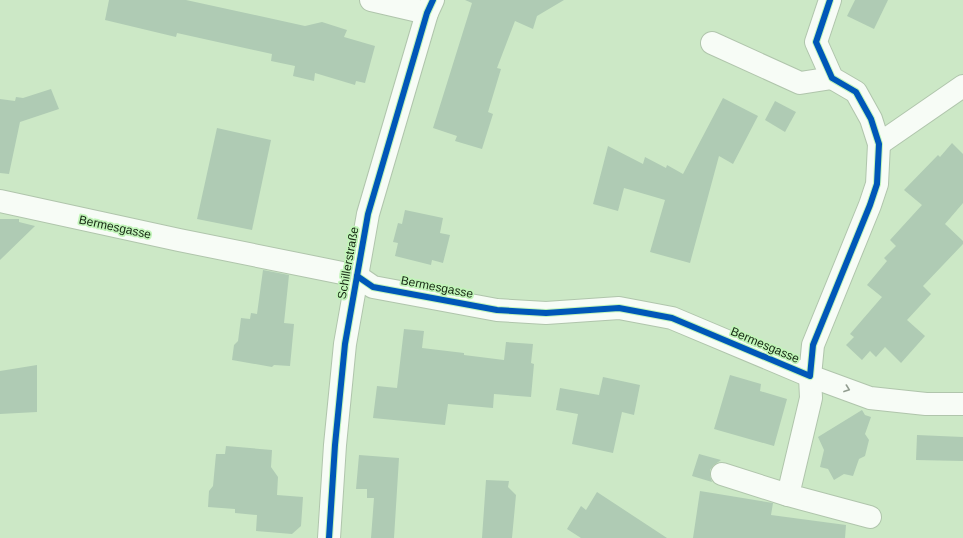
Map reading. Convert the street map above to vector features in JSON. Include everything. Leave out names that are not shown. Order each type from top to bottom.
[{"type":"street","points":[[371,0],[430,7]]},
{"type":"street","points":[[712,43],[800,83],[832,78],[816,42],[830,0]]},
{"type":"street","name":"Schillerstraße","points":[[328,538],[345,344],[368,214],[430,7]]},
{"type":"street","name":"Bermesgasse","points":[[788,494],[811,398],[810,376],[813,345],[870,205],[877,184],[879,144],[871,119],[856,92],[832,78]]},
{"type":"street","points":[[879,144],[963,86]]},
{"type":"street","name":"Bermesgasse","points":[[0,202],[357,276],[373,287],[497,310],[546,313],[619,308],[672,318],[810,376],[870,398],[926,404],[963,404]]},
{"type":"street","points":[[722,474],[870,517]]},
{"type":"building","points":[[109,0],[186,0],[305,26],[322,22],[347,30],[344,37],[375,46],[365,83],[356,81],[355,85],[315,73],[314,81],[293,76],[295,66],[271,61],[272,54],[177,33],[176,37],[105,20]]},
{"type":"building","points":[[465,0],[564,0],[537,16],[533,29],[515,21],[497,68],[501,69],[488,112],[493,114],[482,149],[455,141],[457,136],[433,128],[472,3]]},
{"type":"building","points":[[855,0],[888,0],[874,29],[847,16]]},
{"type":"building","points":[[51,89],[59,109],[20,122],[9,174],[0,173],[0,99],[15,101],[16,97],[23,98]]},
{"type":"building","points":[[723,98],[758,116],[733,164],[719,156],[690,263],[650,252],[665,200],[624,188],[618,211],[593,204],[608,146],[643,164],[645,157],[666,168],[667,165],[683,174]]},
{"type":"building","points":[[775,101],[796,112],[785,132],[765,120]]},
{"type":"building","points":[[217,128],[271,140],[252,230],[197,219]]},
{"type":"building","points":[[952,143],[963,154],[963,203],[945,224],[963,241],[963,244],[923,286],[931,294],[907,320],[925,336],[901,363],[885,347],[876,357],[870,351],[862,360],[846,345],[854,337],[850,334],[882,297],[867,285],[887,261],[884,258],[896,246],[890,240],[922,205],[904,190],[938,155],[940,157]]},
{"type":"building","points":[[405,210],[443,218],[440,233],[450,235],[443,263],[432,260],[431,265],[395,256],[398,243],[393,242],[398,223],[402,224]]},
{"type":"building","points":[[0,219],[19,219],[19,222],[35,226],[0,260]]},
{"type":"building","points":[[263,270],[289,275],[284,323],[294,324],[290,366],[274,365],[272,367],[232,360],[234,345],[238,341],[241,318],[250,319],[251,313],[257,314]]},
{"type":"building","points":[[404,329],[424,331],[422,348],[504,360],[506,342],[533,344],[531,363],[534,364],[531,397],[494,394],[493,408],[448,404],[445,425],[373,418],[377,386],[397,388]]},
{"type":"building","points":[[37,365],[37,412],[0,414],[0,371]]},
{"type":"building","points":[[730,375],[761,384],[760,391],[787,399],[774,446],[714,429]]},
{"type":"building","points":[[603,377],[640,385],[634,415],[622,412],[613,453],[572,444],[578,414],[556,410],[560,388],[599,395]]},
{"type":"building","points":[[862,410],[865,415],[871,417],[865,434],[869,440],[865,456],[859,459],[853,476],[844,474],[834,480],[828,469],[820,467],[824,450],[818,437]]},
{"type":"building","points":[[917,435],[963,437],[963,461],[916,460]]},
{"type":"building","points":[[226,446],[272,450],[271,467],[278,477],[277,495],[303,497],[301,526],[292,534],[256,531],[257,515],[235,513],[235,509],[208,507],[209,491],[213,486],[216,454],[225,454]]},
{"type":"building","points":[[699,454],[721,460],[710,470],[712,482],[692,476]]},
{"type":"building","points":[[359,455],[399,458],[394,538],[371,538],[374,498],[367,498],[367,489],[356,489]]},
{"type":"building","points":[[486,480],[509,481],[508,487],[516,495],[512,538],[482,538]]},
{"type":"building","points":[[700,491],[773,503],[771,515],[846,525],[845,538],[693,538]]},
{"type":"building","points":[[597,492],[667,538],[581,538],[567,529],[581,506],[586,510]]},
{"type":"cycle path","points":[[329,538],[335,445],[345,344],[368,214],[427,13],[433,0]]},
{"type":"cycle path","points":[[357,276],[373,287],[497,310],[546,313],[619,308],[672,318],[810,376],[813,345],[870,205],[877,184],[879,144],[871,119],[856,92],[832,78],[816,42],[830,0]]}]
